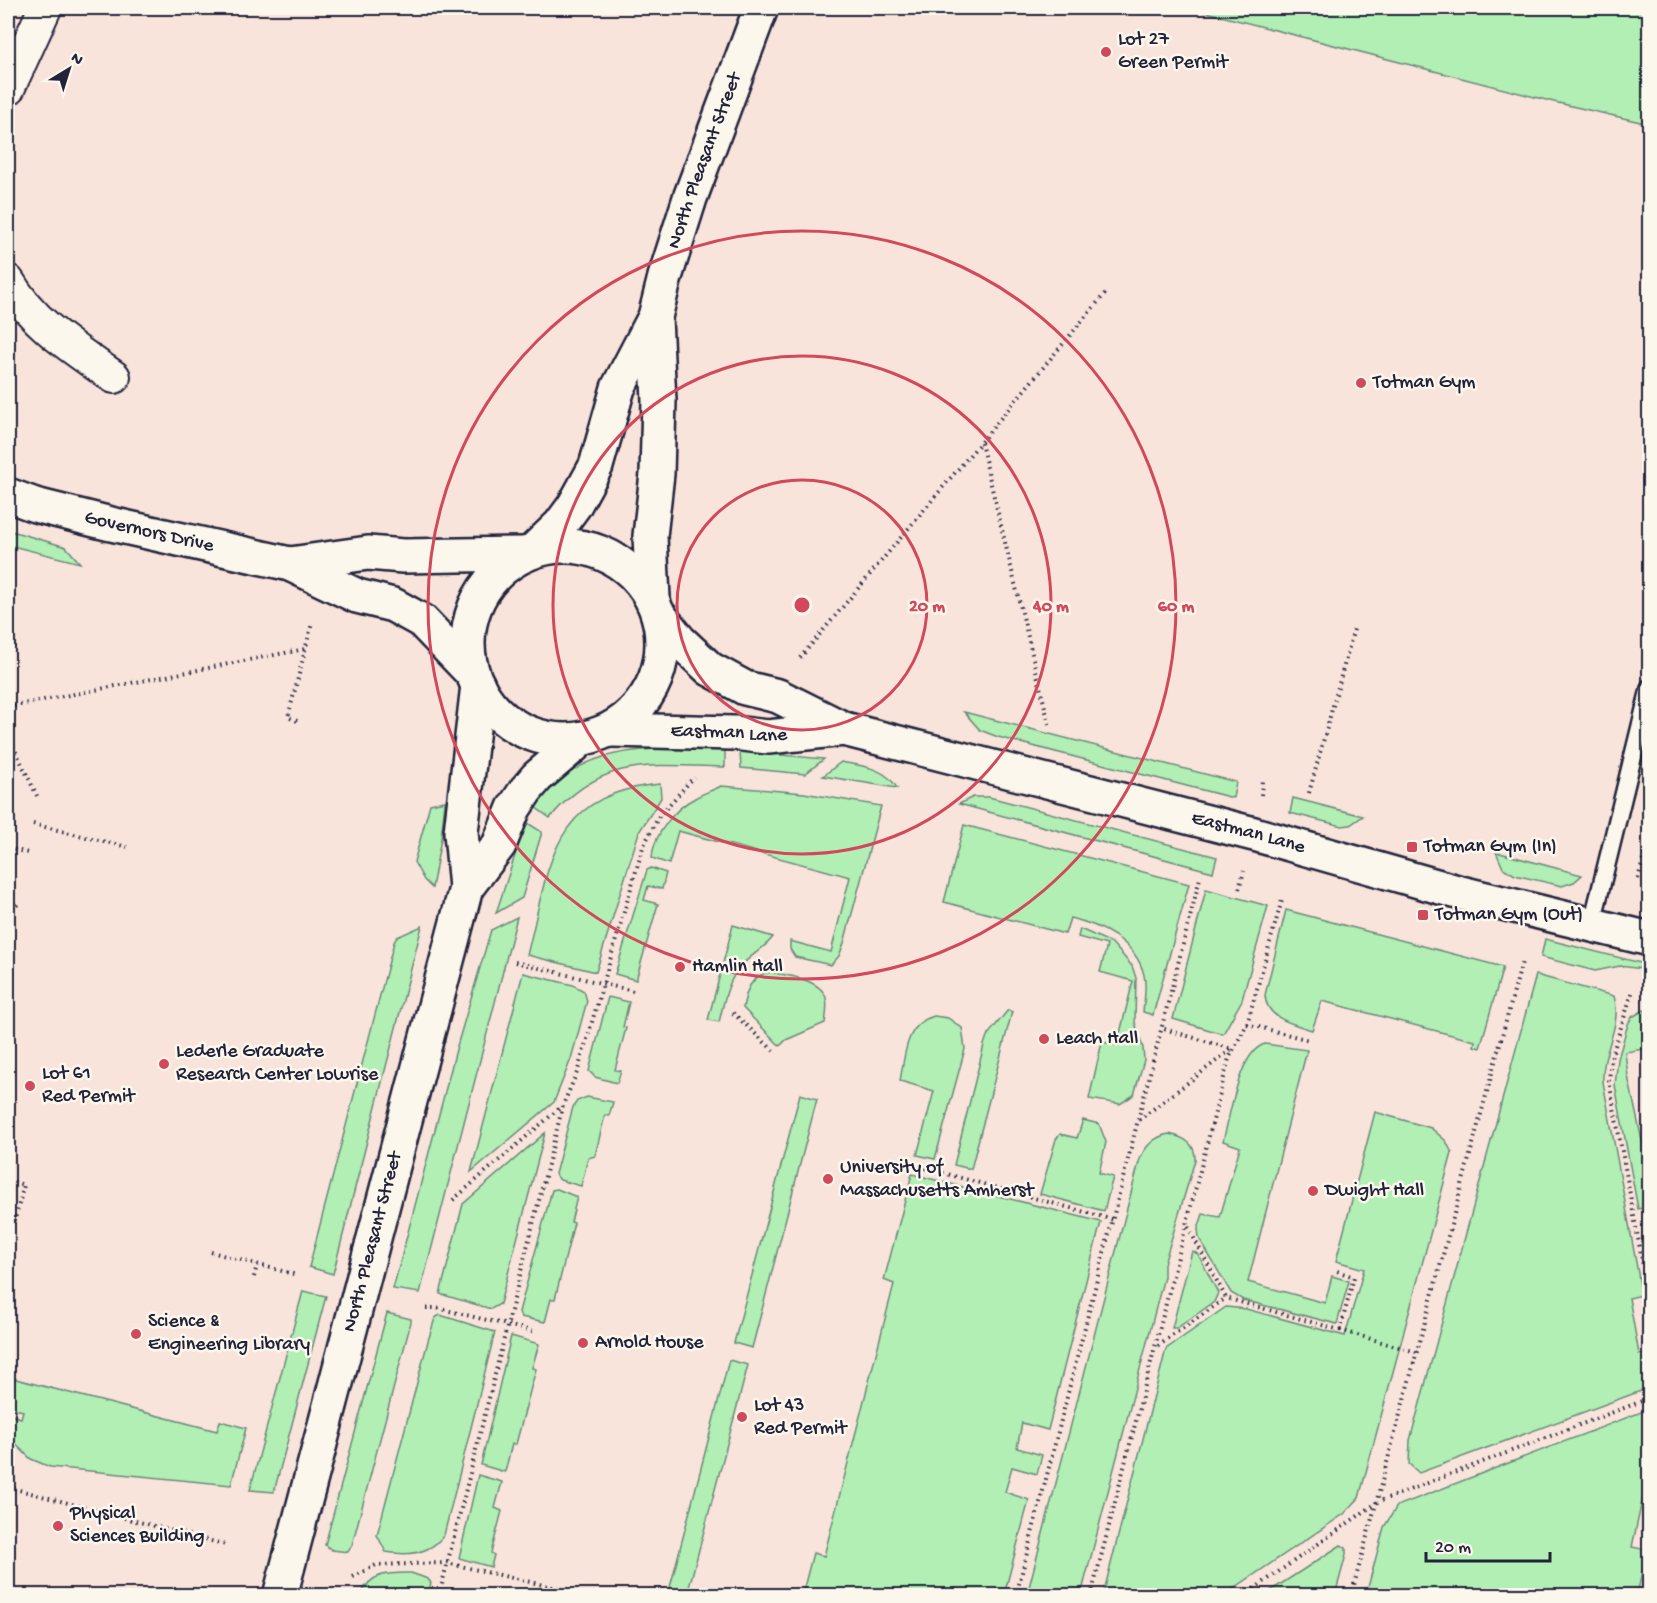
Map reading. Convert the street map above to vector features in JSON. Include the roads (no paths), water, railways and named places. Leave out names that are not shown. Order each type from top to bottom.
[{"type":"main road","name":"North Pleasant Street","points":[[656,607],[650,536],[657,474],[659,401],[656,317],[665,277],[690,198],[761,8]]},
{"type":"main road","name":"North Pleasant Street","points":[[529,552],[560,525],[574,506],[596,466],[618,388],[656,317]]},
{"type":"main road","name":"Governors Drive","points":[[8,495],[35,505],[111,524],[290,564],[357,596],[393,605],[422,621],[475,679]]},
{"type":"main road","points":[[571,545],[596,550],[619,561],[638,577],[656,607],[663,648],[656,679],[639,707],[598,734],[563,740],[536,736],[512,725],[492,707],[475,679],[468,642],[472,611],[487,583],[529,552],[571,545]]},
{"type":"main road","name":"Governors Drive","points":[[290,564],[368,554],[452,556],[529,552]]},
{"type":"main road","name":"Eastman Lane","points":[[656,607],[680,641],[710,669],[745,688],[778,696],[844,729],[1254,834],[1461,893],[1650,939]]},
{"type":"main road","name":"North Pleasant Street","points":[[280,1596],[466,888],[461,832],[475,679]]},
{"type":"main road","name":"Eastman Lane","points":[[598,734],[734,733],[768,737],[844,729]]},
{"type":"main road","name":"North Pleasant Street","points":[[466,888],[499,845],[514,808],[537,777],[598,734]]},
{"type":"street","points":[[8,89],[45,8]]},
{"type":"street","points":[[8,281],[15,294],[50,332],[114,377]]},
{"type":"lane","points":[[1592,924],[1650,687]]},
{"type":"place","name":"Lot 27 Green Permit","points":[[1106,52]]},
{"type":"place","name":"Totman Gym","points":[[1361,383]]},
{"type":"place","name":"Totman Gym (In)","points":[[1412,847]]},
{"type":"place","name":"Totman Gym (Out)","points":[[1423,915]]},
{"type":"place","name":"Hamlin Hall","points":[[680,967]]},
{"type":"place","name":"Leach Hall","points":[[1044,1039]]},
{"type":"place","name":"Lederle Graduate Research Center Lowrise","points":[[164,1064]]},
{"type":"place","name":"Lot 61 Red Permit","points":[[30,1086]]},
{"type":"place","name":"University of Massachusetts Amherst","points":[[828,1179]]},
{"type":"place","name":"Dwight Hall","points":[[1313,1191]]},
{"type":"place","name":"Science & Engineering Library","points":[[136,1334]]},
{"type":"place","name":"Arnold House","points":[[583,1343]]},
{"type":"place","name":"Lot 43 Red Permit","points":[[742,1417]]},
{"type":"place","name":"Physical Sciences Building","points":[[58,1526]]}]
